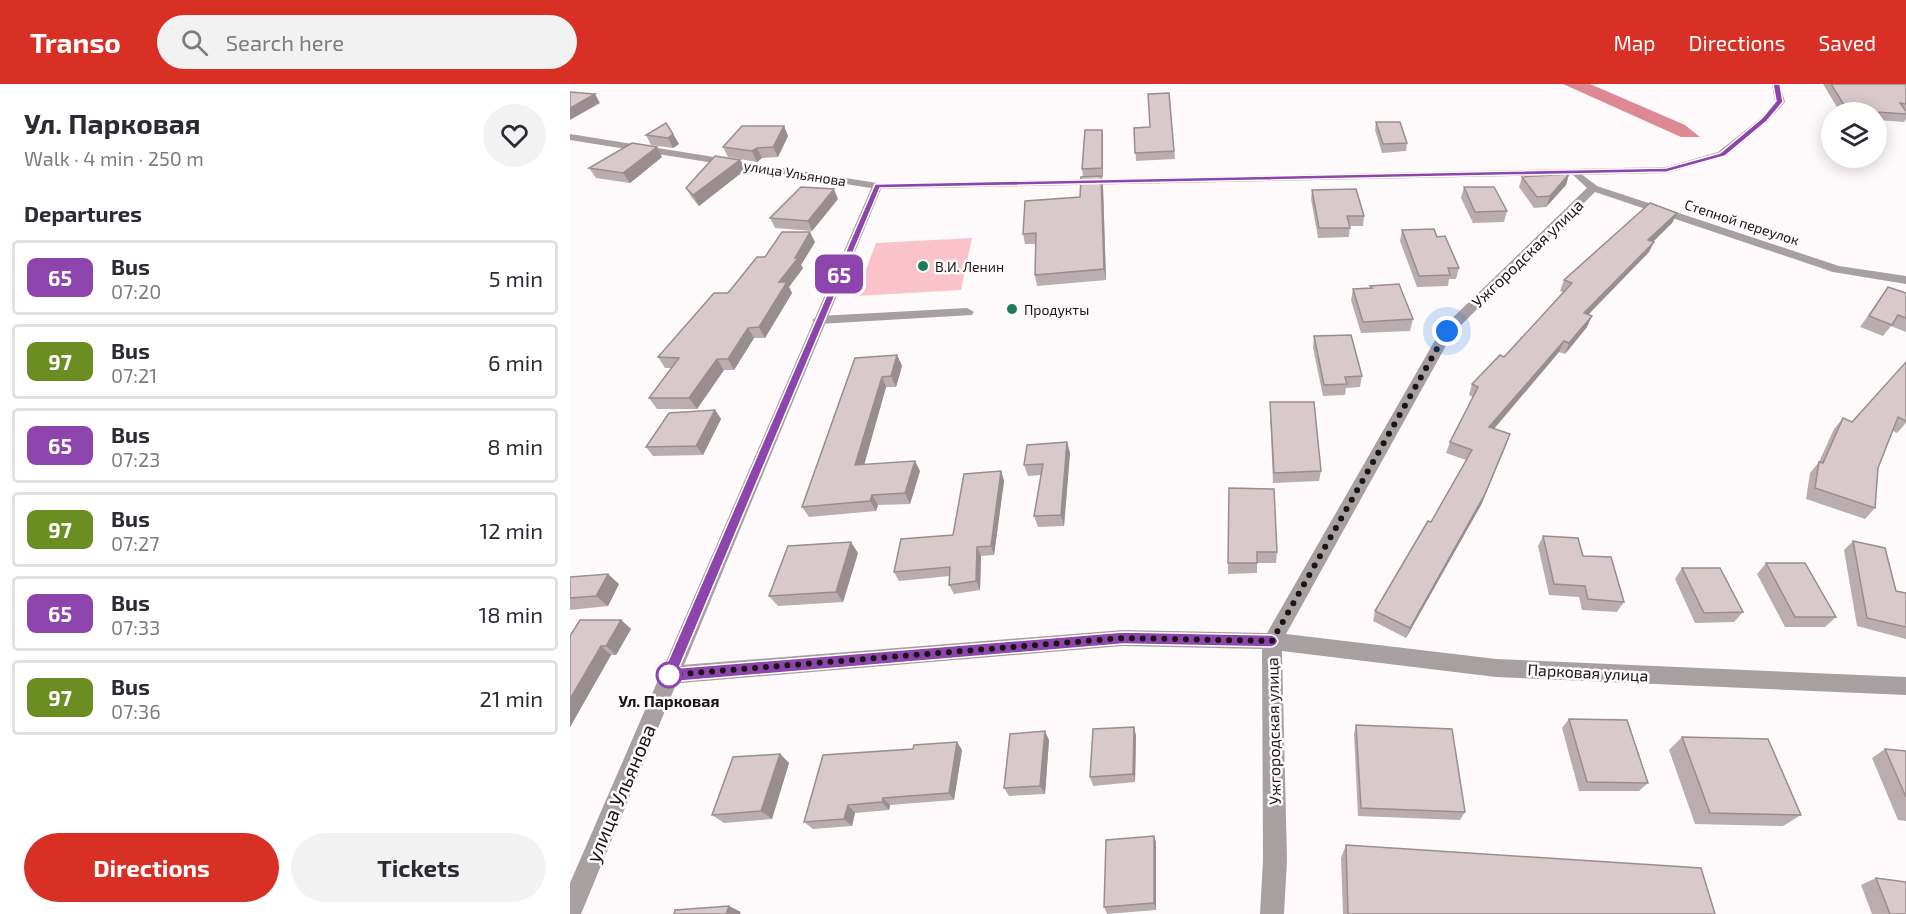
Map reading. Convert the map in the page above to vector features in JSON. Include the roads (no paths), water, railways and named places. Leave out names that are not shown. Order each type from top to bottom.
[{"type":"street","name":"улица Ульянова","points":[[570,136],[877,186],[1667,170],[1722,154],[1765,119],[1780,102],[1776,84]]},
{"type":"street","name":"Степной переулок","points":[[1576,173],[1593,188],[1837,269],[1906,280]]},
{"type":"street","name":"улица Ульянова","points":[[570,911],[877,186]]},
{"type":"street","name":"Ужгородская улица","points":[[1272,914],[1275,860],[1272,641],[1447,331],[1593,188]]},
{"type":"street","points":[[819,320],[967,312]]},
{"type":"street","points":[[669,675],[1123,638],[1272,641]]},
{"type":"street","name":"Парковая улица","points":[[1272,641],[1496,668],[1906,686]]},
{"type":"place","name":"В.И. Ленин","points":[[923,266]]},
{"type":"place","name":"Продукты","points":[[1012,309]]},
{"type":"place","name":"Ул. Парковая","points":[[669,675]]}]
